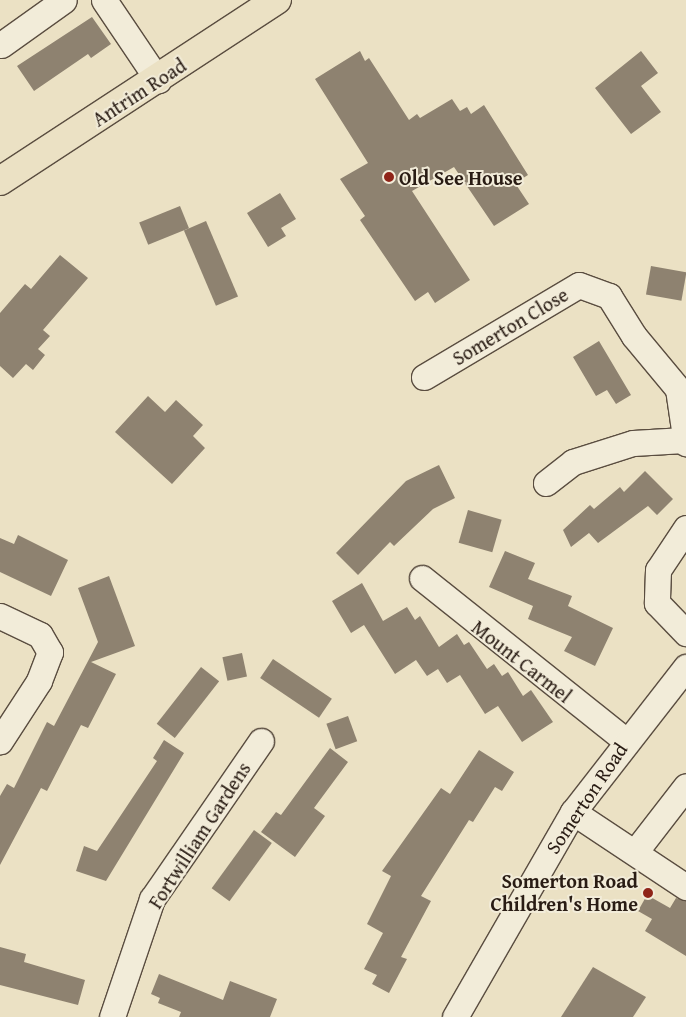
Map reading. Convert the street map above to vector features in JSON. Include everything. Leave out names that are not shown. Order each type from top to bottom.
[{"type":"main road","name":"Antrim Road","points":[[0,182],[278,0]]},
{"type":"street","points":[[1,45],[64,0]]},
{"type":"street","points":[[104,0],[158,80]]},
{"type":"street","name":"Somerton Close","points":[[424,377],[579,285],[609,296],[634,336],[678,389],[685,441],[633,443],[573,462],[546,483]]},
{"type":"street","points":[[686,528],[658,570],[657,603],[686,633]]},
{"type":"street","name":"Mount Carmel","points":[[422,578],[625,740]]},
{"type":"street","points":[[0,616],[40,635],[50,652],[39,681],[0,741]]},
{"type":"street","name":"Somerton Road","points":[[455,1017],[572,812],[625,740],[686,668]]},
{"type":"street","name":"Fortwilliam Gardens","points":[[112,1017],[152,899],[261,740]]},
{"type":"street","points":[[635,852],[686,786]]},
{"type":"street","points":[[572,812],[686,887]]},
{"type":"building","points":[[92,17],[111,44],[91,58],[88,54],[34,91],[17,66]]},
{"type":"building","name":"Old See House","points":[[360,51],[365,61],[369,58],[409,120],[417,114],[420,118],[452,99],[460,111],[467,107],[471,114],[484,105],[528,175],[515,183],[529,204],[494,226],[454,167],[412,191],[470,280],[435,303],[428,292],[415,301],[360,220],[365,216],[340,179],[368,163],[315,79]]},
{"type":"building","points":[[641,51],[658,73],[641,86],[661,112],[631,134],[595,88]]},
{"type":"building","points":[[280,193],[296,219],[281,228],[286,236],[268,247],[247,213]]},
{"type":"building","points":[[180,206],[189,228],[148,245],[139,222]]},
{"type":"building","points":[[206,221],[238,296],[216,306],[184,230]]},
{"type":"building","points":[[60,255],[88,278],[43,330],[50,336],[38,349],[45,355],[33,370],[26,364],[13,378],[0,366],[0,313],[25,284],[31,289]]},
{"type":"building","points":[[651,266],[686,272],[681,301],[646,295]]},
{"type":"building","points":[[599,341],[631,395],[616,404],[607,390],[596,396],[573,357]]},
{"type":"building","points":[[148,396],[165,412],[176,400],[203,425],[193,436],[205,448],[172,484],[115,432]]},
{"type":"building","points":[[439,465],[455,498],[433,509],[394,546],[390,542],[358,575],[336,553],[406,481]]},
{"type":"building","points":[[645,471],[673,499],[657,515],[648,506],[598,543],[589,533],[571,547],[563,530],[590,505],[594,509],[620,487],[624,492]]},
{"type":"building","points":[[468,510],[502,520],[492,552],[459,543]]},
{"type":"building","points":[[18,535],[68,560],[51,596],[0,572],[0,538],[14,544]]},
{"type":"building","points":[[505,551],[535,563],[528,579],[572,596],[568,606],[613,628],[595,666],[564,651],[572,637],[528,619],[533,606],[489,587]]},
{"type":"building","points":[[109,576],[135,646],[91,662],[116,674],[88,728],[81,725],[47,791],[41,788],[0,865],[0,796],[7,784],[14,788],[47,722],[54,726],[98,642],[78,588]]},
{"type":"building","points":[[362,583],[383,621],[407,607],[415,620],[420,616],[439,647],[457,634],[464,645],[469,642],[487,669],[494,664],[502,676],[508,672],[523,696],[531,690],[553,722],[522,742],[498,706],[485,714],[460,675],[447,683],[438,669],[427,676],[416,660],[395,674],[364,625],[351,633],[332,601]]},
{"type":"building","points":[[242,653],[247,676],[227,681],[222,657]]},
{"type":"building","points":[[273,659],[332,699],[319,718],[260,678]]},
{"type":"building","points":[[201,667],[219,681],[175,738],[157,724]]},
{"type":"building","points":[[348,716],[357,741],[336,749],[326,724]]},
{"type":"building","points":[[164,740],[184,753],[106,881],[76,871],[84,846],[97,851],[157,761],[153,758]]},
{"type":"building","points":[[330,748],[348,762],[314,808],[325,816],[295,857],[261,832],[276,812],[281,815]]},
{"type":"building","points":[[479,750],[514,772],[502,791],[495,787],[473,822],[469,820],[421,896],[431,901],[401,957],[407,959],[389,993],[372,984],[377,975],[364,969],[383,933],[367,924],[391,876],[382,871],[441,788],[450,794]]},
{"type":"building","points":[[254,830],[272,843],[229,901],[212,888]]},
{"type":"building","points":[[647,895],[670,908],[676,898],[686,901],[686,956],[645,931],[652,919],[638,911]]},
{"type":"building","points":[[0,947],[26,954],[24,962],[85,980],[78,1005],[0,985]]},
{"type":"building","points":[[593,967],[646,997],[633,1017],[561,1017]]},
{"type":"building","points":[[159,974],[223,1000],[230,981],[277,999],[270,1017],[179,1017],[181,1012],[158,1003],[160,998],[151,994]]},
{"type":"place","name":"Old See House","points":[[389,177]]},
{"type":"place","name":"Somerton Road Children's Home","points":[[648,893]]}]
